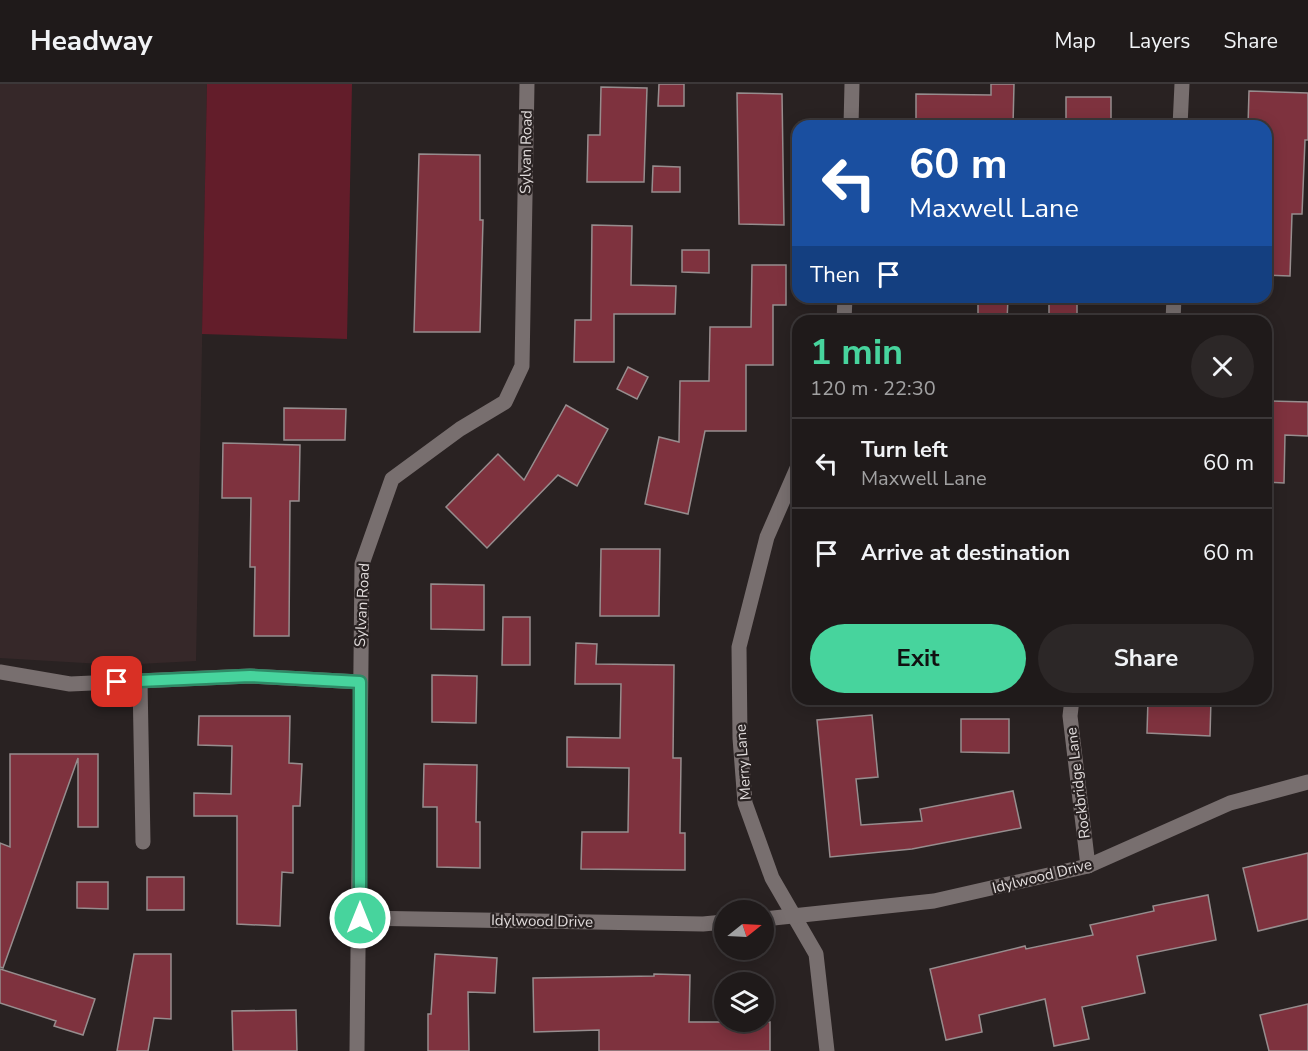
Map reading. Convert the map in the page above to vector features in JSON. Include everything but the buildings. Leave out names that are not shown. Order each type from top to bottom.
[{"type":"street","name":"Sylvan Road","points":[[357,1051],[362,564],[392,479],[460,429],[506,402],[522,366],[527,84]]},
{"type":"street","points":[[851,120],[852,84]]},
{"type":"street","points":[[1180,120],[1182,84]]},
{"type":"street","name":"Merry Lane","points":[[792,480],[767,537],[739,646],[740,738],[745,803],[772,878],[816,954],[827,1051]]},
{"type":"street","points":[[0,672],[70,684],[250,676],[360,682]]},
{"type":"street","points":[[140,681],[143,842]]},
{"type":"street","name":"Rockbridge Lane","points":[[1071,705],[1070,716],[1088,866]]},
{"type":"street","name":"Idylwood Drive","points":[[774,918],[934,901],[1088,866],[1230,802],[1308,782]]},
{"type":"street","name":"Idylwood Drive","points":[[360,918],[714,923]]},
{"type":"shaded area","points":[[0,84],[207,84],[196,661],[119,665],[0,658]]},
{"type":"shaded area","points":[[207,84],[352,84],[347,339],[202,334]]},
{"type":"route","points":[[117,682],[250,676],[360,682],[360,918]]}]
